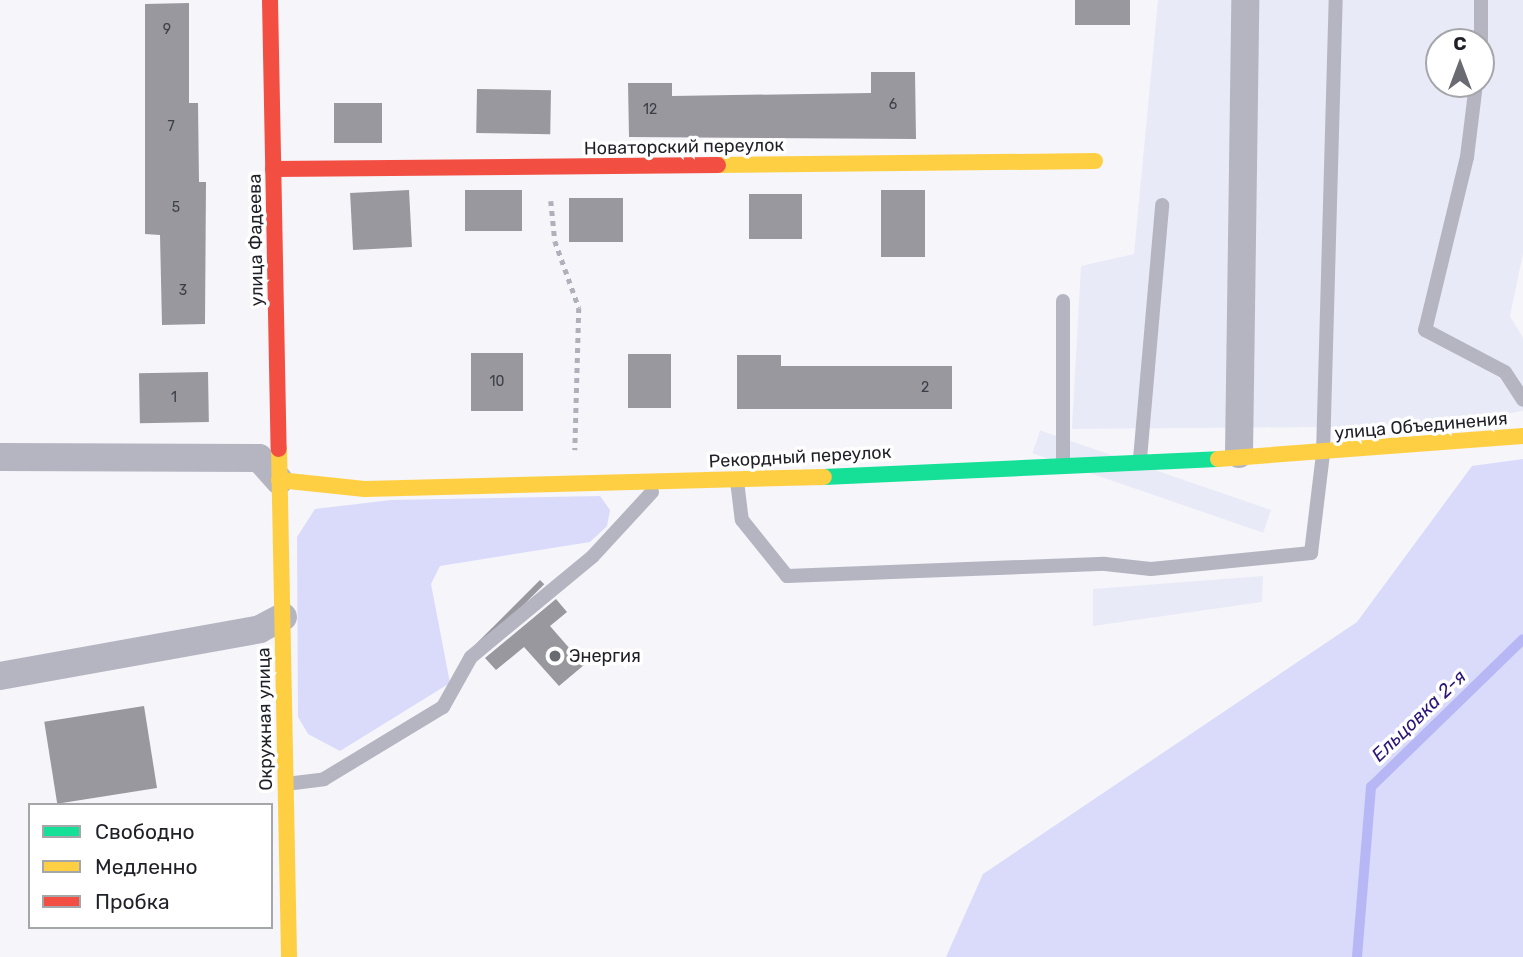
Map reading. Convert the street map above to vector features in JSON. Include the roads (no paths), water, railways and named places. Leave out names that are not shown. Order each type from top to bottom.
[{"type":"main road","name":"улица Фадеева","points":[[270,0],[279,480]]},
{"type":"main road","name":"Новаторский переулок","points":[[273,169],[1095,162]]},
{"type":"main road","name":"улица Объединения","points":[[1323,454],[1523,436]]},
{"type":"main road","name":"Рекордный переулок","points":[[279,480],[365,489],[661,484],[1239,454],[1323,454]]},
{"type":"main road","name":"Окружная улица","points":[[279,480],[289,957]]},
{"type":"street","points":[[1239,454],[1245,0]]},
{"type":"street","points":[[0,457],[259,458],[279,480]]},
{"type":"street","points":[[0,676],[260,629],[283,617]]},
{"type":"lane","points":[[737,480],[742,520],[787,576],[1105,564],[1151,569],[1311,553],[1323,454],[1336,0]]},
{"type":"lane","points":[[1480,0],[1481,28]]},
{"type":"lane","points":[[1474,98],[1467,157],[1425,330],[1506,372],[1523,400]]},
{"type":"lane","points":[[1140,459],[1162,205]]},
{"type":"lane","points":[[1063,300],[1063,463]]},
{"type":"lane","points":[[285,784],[324,779],[443,708],[471,657],[593,556],[661,484]]},
{"type":"waterway","name":"Ельцовка 2-я","points":[[1357,957],[1371,787],[1523,639]]},
{"type":"place","name":"Энергия","points":[[555,656]]}]
